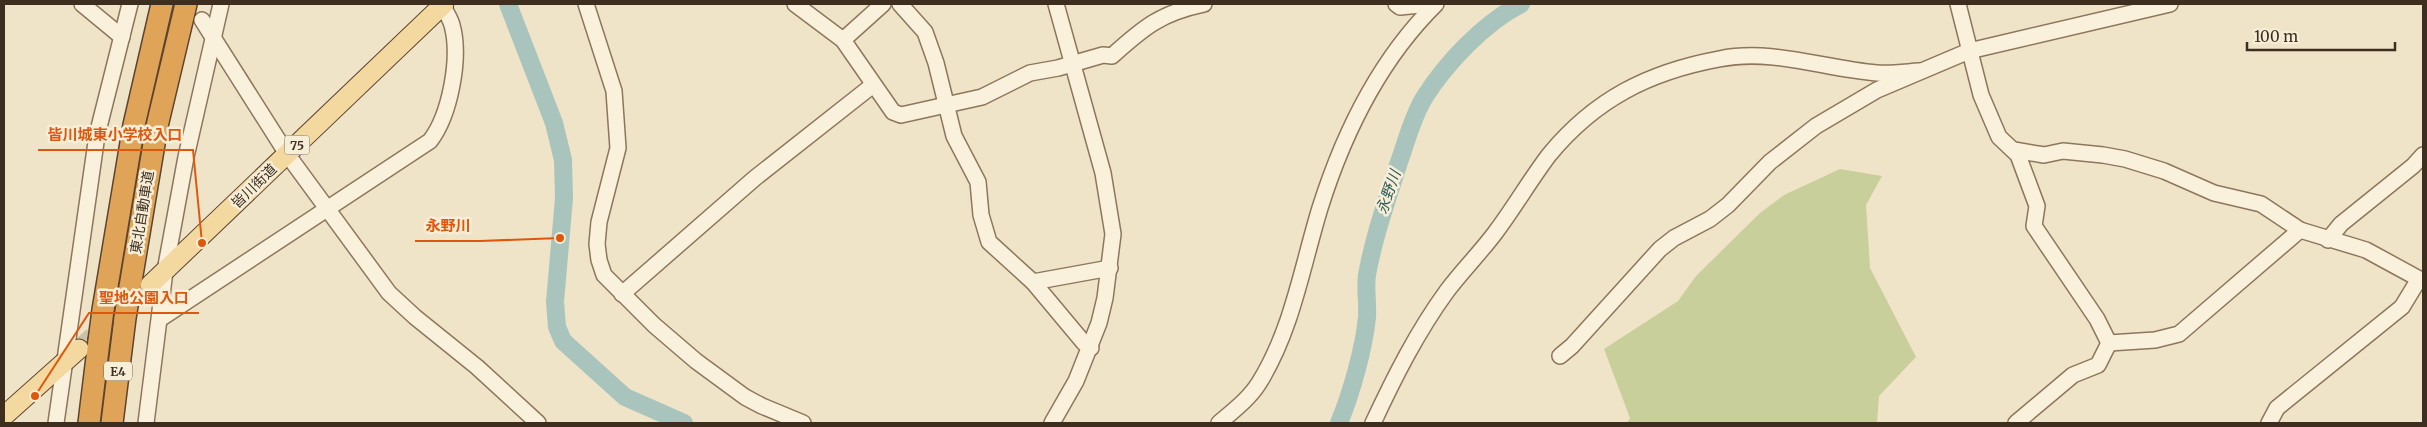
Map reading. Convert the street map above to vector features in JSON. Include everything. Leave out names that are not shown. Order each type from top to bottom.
[{"type":"highway","name":"東北自動車道","points":[[89,423],[103,310],[134,125],[162,4]]},
{"type":"highway","name":"東北自動車道","points":[[112,423],[125,318],[140,286],[157,126],[186,4]]},
{"type":"main road","name":"皆川街道","points":[[140,286],[165,271],[443,4]]},
{"type":"main road","points":[[4,416],[79,349]]},
{"type":"street","points":[[82,4],[122,37]]},
{"type":"street","points":[[56,423],[97,136],[130,4]]},
{"type":"street","points":[[146,423],[165,271],[220,4]]},
{"type":"street","points":[[160,319],[265,252],[327,208],[430,142],[439,130],[455,73],[452,27],[443,4]]},
{"type":"street","points":[[586,4],[614,91],[618,148],[599,222],[597,244],[599,260],[604,275],[622,294],[696,361],[745,397],[803,423]]},
{"type":"street","points":[[795,4],[843,40],[893,112],[901,115],[982,97],[1030,73],[1103,55],[1112,56],[1147,25],[1184,8],[1204,4]]},
{"type":"street","points":[[843,40],[883,4]]},
{"type":"street","points":[[900,4],[925,32],[936,63],[954,136],[978,182],[981,216],[989,242],[1033,282],[1084,343],[1091,348]]},
{"type":"street","points":[[1052,423],[1076,382],[1091,348],[1103,306],[1110,268],[1113,234],[1104,182],[1056,4]]},
{"type":"street","points":[[1396,4],[1400,7],[1431,4]]},
{"type":"street","points":[[1220,423],[1259,384],[1273,356],[1290,317],[1320,209],[1340,150],[1367,96],[1388,59],[1416,24],[1436,4]]},
{"type":"street","points":[[1958,4],[1981,95],[1999,137],[2014,150],[2037,206],[2034,226],[2097,319],[2109,343]]},
{"type":"street","points":[[1560,356],[1572,346],[1660,249],[1674,238],[1710,219],[1728,205],[1770,162],[1816,126],[1876,90],[1969,51],[2170,4]]},
{"type":"street","points":[[202,20],[287,154],[389,293],[415,317],[477,367],[538,423]]},
{"type":"street","points":[[1373,423],[1411,347],[1446,291],[1495,233],[1548,156],[1580,120],[1626,89],[1677,68],[1720,58],[1779,57],[1877,73],[1919,71]]},
{"type":"street","points":[[622,294],[755,178],[873,85]]},
{"type":"street","points":[[2014,150],[2044,156],[2063,151],[2125,159],[2164,171],[2214,193],[2262,204],[2300,230],[2366,250],[2421,280],[2402,307],[2277,408],[2269,423]]},
{"type":"street","points":[[2328,240],[2341,224],[2413,166],[2423,155]]},
{"type":"street","points":[[2109,343],[2155,340],[2179,334],[2300,230]]},
{"type":"street","points":[[1033,282],[1110,268]]},
{"type":"street","points":[[2016,423],[2073,375],[2098,365],[2109,343]]},
{"type":"green space","points":[[1840,169],[1882,176],[1866,205],[1870,268],[1916,357],[1879,396],[1877,423],[1627,423],[1630,418],[1604,349],[1678,301],[1696,276],[1760,213],[1784,195]]},
{"type":"waterway","name":"永野川","points":[[508,4],[554,123],[563,160],[564,198],[555,302],[557,327],[563,341],[625,397],[684,423]]},
{"type":"waterway","name":"永野川","points":[[1339,423],[1348,399],[1363,343],[1367,317],[1367,275],[1373,246],[1416,113],[1443,71],[1467,45],[1493,22],[1521,4]]},
{"type":"tunnel","points":[[79,349],[150,285]]},
{"type":"place","name":"永野川","points":[[560,238]]},
{"type":"place","name":"皆川城東小学校入口","points":[[202,243]]},
{"type":"place","name":"聖地公園入口","points":[[35,396]]}]
